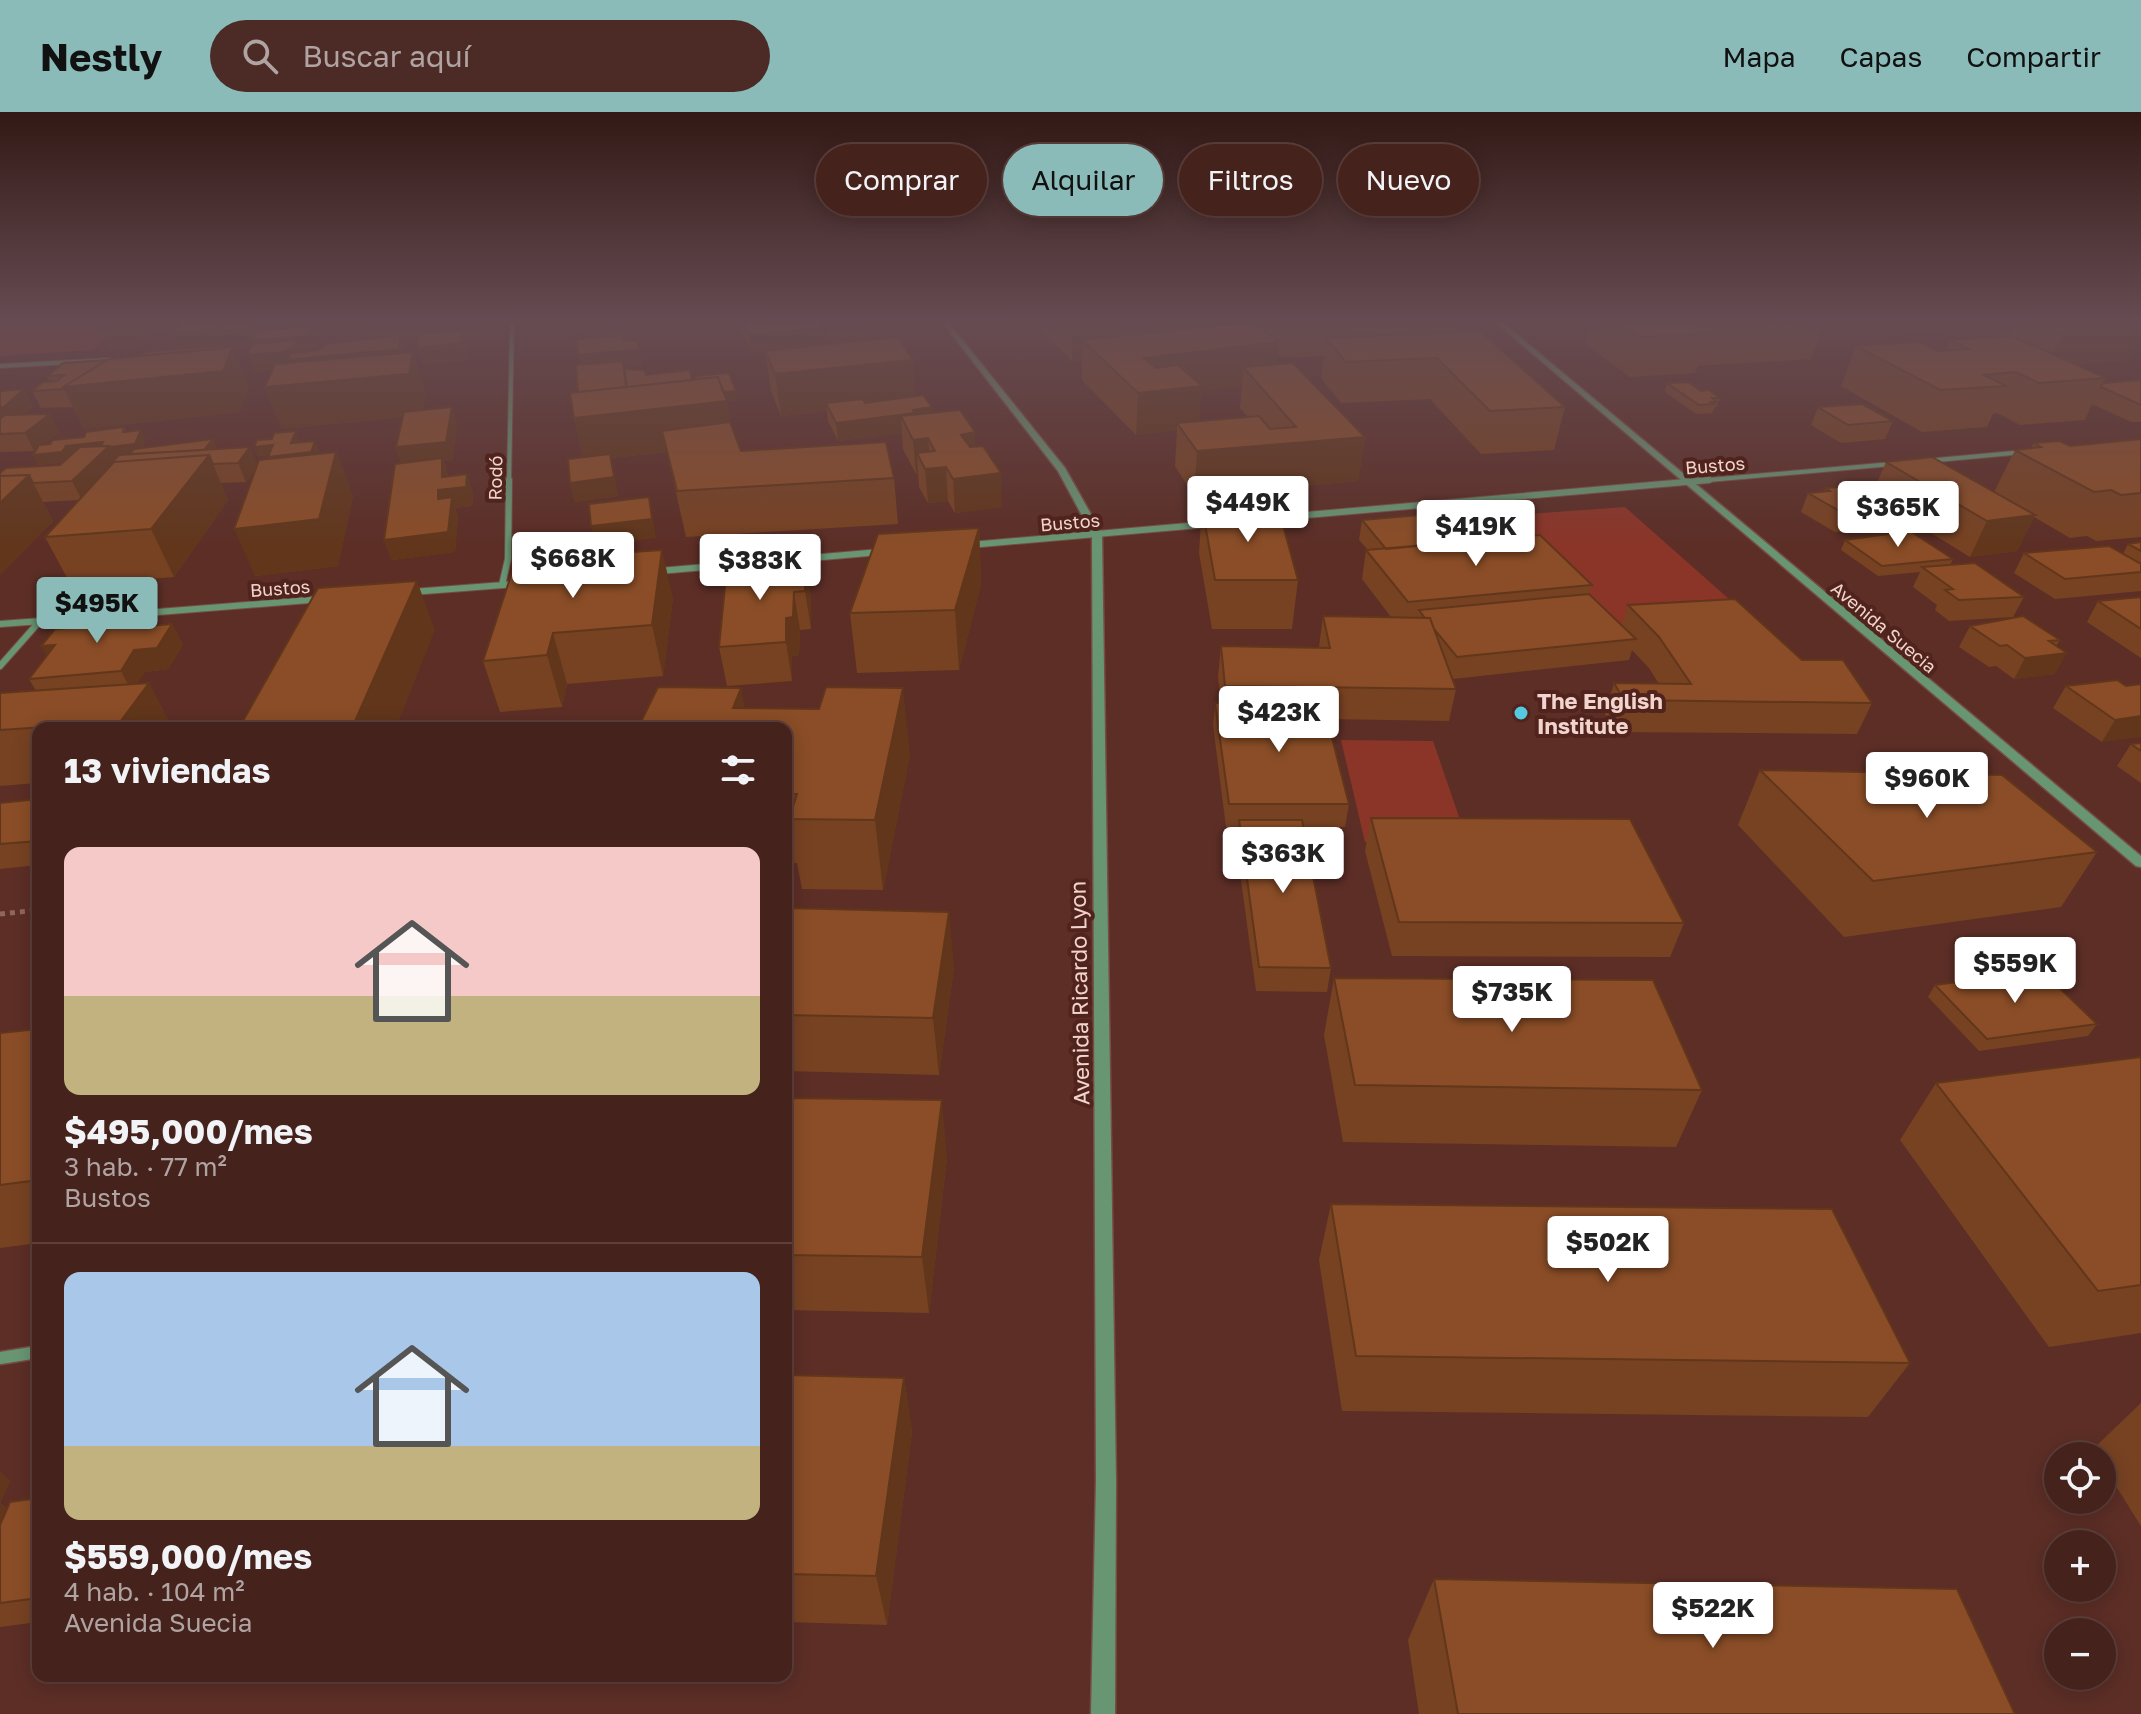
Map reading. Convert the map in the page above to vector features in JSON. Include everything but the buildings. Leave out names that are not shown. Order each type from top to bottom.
[{"type":"street","name":"Rodó","points":[[502,585],[508,559],[511,397]]},
{"type":"street","name":"Avenida Ricardo Lyon","points":[[1004,397],[1062,470],[1097,534],[1106,1481],[1103,1714]]},
{"type":"street","name":"Avenida Suecia","points":[[1586,397],[2141,863]]},
{"type":"street","points":[[1922,461],[2032,452]]},
{"type":"street","name":"Bustos","points":[[1262,519],[1907,463]]},
{"type":"street","name":"Bustos","points":[[957,546],[1215,523]]},
{"type":"street","points":[[643,573],[894,551]]},
{"type":"street","points":[[406,592],[534,582]]},
{"type":"street","name":"Bustos","points":[[104,616],[327,599]]},
{"type":"street","points":[[0,624],[88,617]]},
{"type":"street","points":[[0,666],[40,621]]},
{"type":"street","points":[[0,1358],[32,1353]]},
{"type":"path","points":[[0,914],[32,911]]},
{"type":"shaded area","points":[[1625,507],[1746,614],[1606,626],[1501,516]]},
{"type":"shaded area","points":[[1341,740],[1433,741],[1468,843],[1365,842]]},
{"type":"place","name":"The English Institute","points":[[1521,713]]}]
